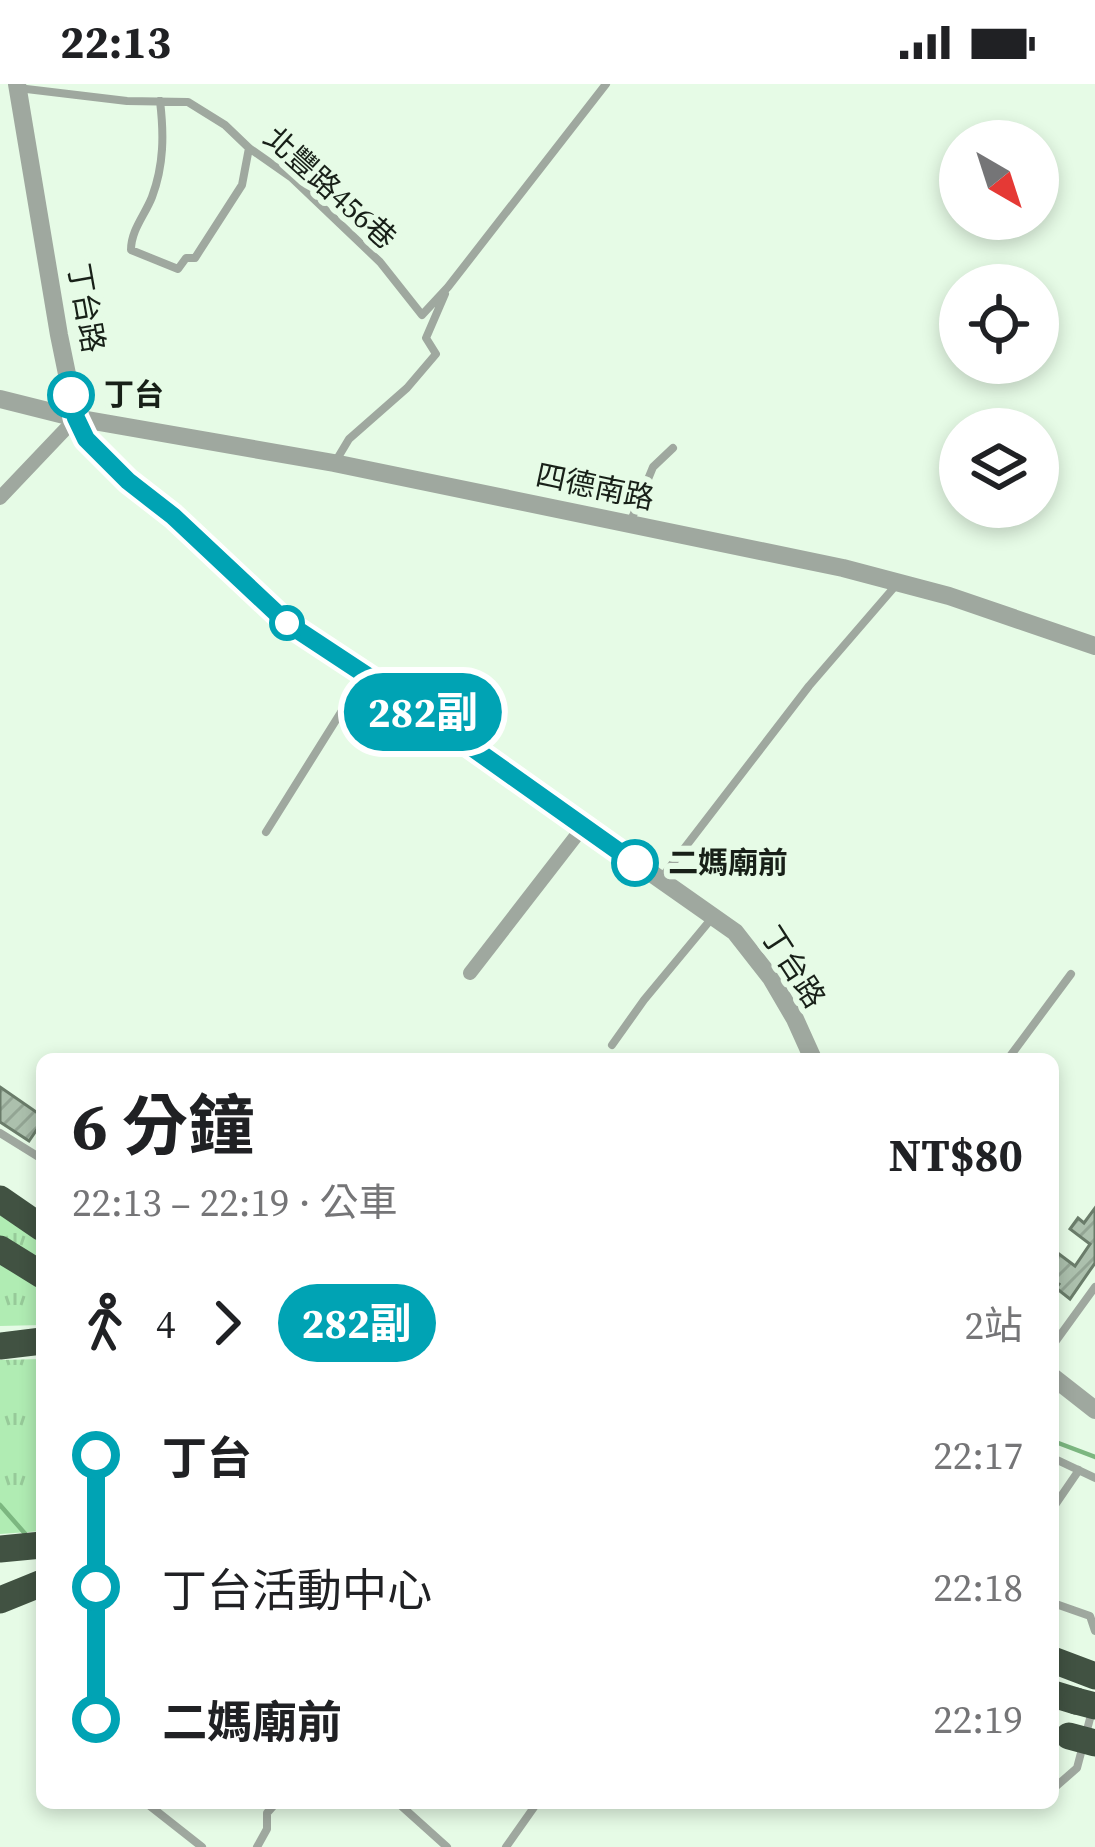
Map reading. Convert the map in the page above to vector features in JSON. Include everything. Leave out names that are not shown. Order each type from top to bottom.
[{"type":"highway","points":[[0,1199],[36,1224]]},
{"type":"highway","points":[[0,1249],[36,1271]]},
{"type":"highway","points":[[0,1346],[36,1342]]},
{"type":"highway","points":[[0,1549],[36,1546]]},
{"type":"highway","points":[[0,1600],[36,1585]]},
{"type":"highway","points":[[1059,1662],[1095,1676]]},
{"type":"street","name":"丁台路","points":[[18,86],[59,335],[76,418],[86,439],[287,623],[735,932],[771,978],[810,1053]]},
{"type":"street","name":"四德南路","points":[[0,399],[76,418],[334,463],[843,568],[949,596],[1095,646]]},
{"type":"street","points":[[0,498],[76,418]]},
{"type":"street","points":[[470,973],[583,827]]},
{"type":"street","points":[[1059,1382],[1095,1410]]},
{"type":"lane","points":[[334,463],[350,439],[436,354],[426,338],[427,330],[448,287],[606,84]]},
{"type":"lane","name":"北豐路456巷","points":[[18,86],[127,101],[188,102],[292,178],[380,262],[422,315],[448,287]]},
{"type":"lane","points":[[160,101],[162,157],[152,196],[131,237],[131,250],[178,269],[186,258],[195,258],[242,185],[249,148]]},
{"type":"lane","points":[[630,525],[653,467],[673,448]]},
{"type":"lane","points":[[660,880],[809,686],[898,582]]},
{"type":"lane","points":[[266,832],[364,675]]},
{"type":"lane","points":[[612,1045],[713,917]]},
{"type":"lane","points":[[1013,1053],[1071,974]]},
{"type":"lane","points":[[0,1133],[36,1155]]},
{"type":"lane","points":[[1059,1337],[1095,1287]]},
{"type":"lane","points":[[1059,1461],[1095,1478]]},
{"type":"lane","points":[[1059,1499],[1079,1470]]},
{"type":"lane","points":[[1059,1605],[1090,1616],[1095,1631]]},
{"type":"lane","points":[[1059,1784],[1077,1768],[1080,1699]]},
{"type":"lane","points":[[153,1809],[202,1847]]},
{"type":"lane","points":[[256,1847],[267,1829],[271,1809]]},
{"type":"lane","points":[[405,1809],[446,1847]]},
{"type":"lane","points":[[506,1847],[533,1809]]},
{"type":"green space","points":[[0,1215],[36,1239],[36,1325],[0,1326]]},
{"type":"green space","points":[[36,1359],[36,1531],[0,1534],[0,1360]]},
{"type":"building","points":[[0,1087],[36,1112],[36,1131],[29,1141],[0,1122]]},
{"type":"building","points":[[1095,1208],[1095,1263],[1070,1299],[1059,1290],[1059,1254],[1075,1266],[1090,1244],[1070,1229],[1078,1218],[1084,1223]]},
{"type":"waterway","points":[[1059,1443],[1095,1457]]},
{"type":"waterway","points":[[0,1505],[28,1537]]},
{"type":"bus line","name":"282副","points":[[71,395],[86,439],[287,623],[635,863]]},
{"type":"place","name":"丁台","points":[[71,395]]},
{"type":"place","name":"二媽廟前","points":[[635,863]]}]
